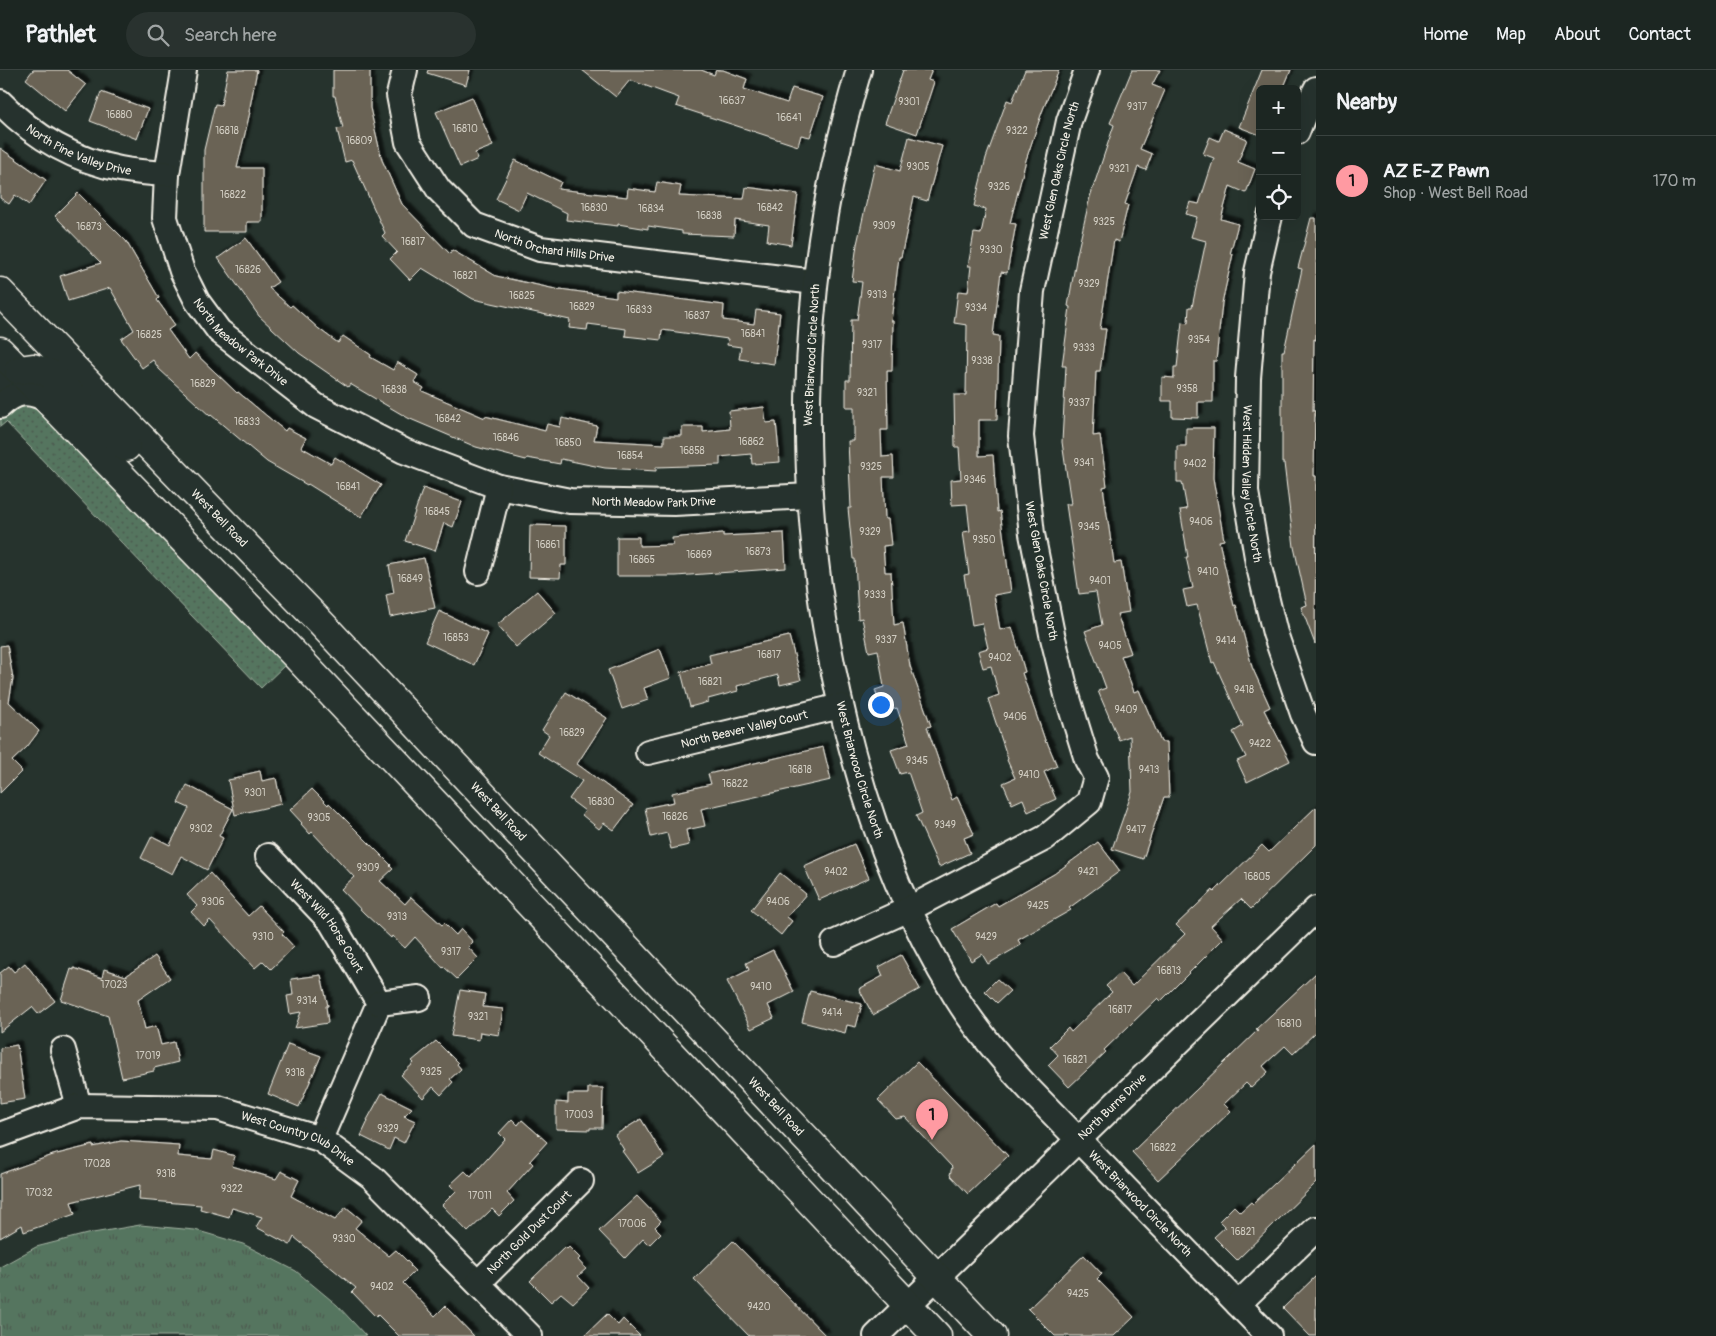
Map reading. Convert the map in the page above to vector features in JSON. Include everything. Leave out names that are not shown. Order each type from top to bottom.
[{"type":"main road","name":"West Bell Road","points":[[0,292],[326,628],[992,1336]]},
{"type":"main road","points":[[0,351],[9,375],[49,401],[289,649],[937,1336]]},
{"type":"main road","points":[[9,375],[33,368],[49,373],[125,446],[151,466],[189,488]]},
{"type":"street","name":"North Meadow Park Drive","points":[[184,70],[167,174],[164,218],[182,271],[197,301],[219,331],[316,406],[404,451],[499,487],[570,501],[674,503],[810,496]]},
{"type":"street","name":"North Orchard Hills Drive","points":[[405,70],[399,95],[408,142],[439,190],[474,225],[540,249],[815,282]]},
{"type":"street","name":"West Glen Oaks Circle North","points":[[834,943],[909,909],[1045,838],[1089,802],[1096,777],[1087,760],[1052,634],[1032,534],[1021,436],[1032,291],[1069,121],[1087,70]]},
{"type":"street","name":"West Briarwood Circle North","points":[[856,71],[831,178],[815,282],[808,386],[810,496],[820,602],[841,706],[852,752],[868,803],[888,861],[909,909],[936,964],[976,1027],[1002,1060],[1078,1140],[1270,1336]]},
{"type":"street","points":[[1298,130],[1316,89]]},
{"type":"street","name":"North Pine Valley Drive","points":[[0,102],[25,125],[62,150],[83,159],[122,169],[167,174]]},
{"type":"street","name":"West Hidden Valley Circle North","points":[[1269,220],[1257,281],[1248,378],[1246,492],[1258,563],[1275,633],[1303,714],[1316,742]]},
{"type":"street","points":[[0,406],[11,397],[19,394],[34,394],[49,401]]},
{"type":"street","points":[[478,572],[499,487]]},
{"type":"street","name":"North Beaver Valley Court","points":[[648,752],[841,706]]},
{"type":"street","name":"West Wild Horse Court","points":[[268,856],[331,922],[379,1003]]},
{"type":"street","name":"North Burns Drive","points":[[876,1336],[1316,908]]},
{"type":"street","points":[[320,1139],[379,1003],[419,998]]},
{"type":"street","points":[[64,1050],[79,1106]]},
{"type":"street","name":"West Country Club Drive","points":[[0,1135],[79,1106],[218,1108],[320,1139],[372,1177],[530,1336]]},
{"type":"street","name":"North Gold Dust Court","points":[[478,1283],[581,1181]]},
{"type":"street","points":[[1238,1304],[1316,1229]]},
{"type":"green space","points":[[32,403],[286,664],[261,688],[6,422],[0,427],[0,419],[13,405]]},
{"type":"green space","points":[[140,1225],[195,1230],[243,1244],[296,1271],[337,1305],[366,1336],[0,1336],[0,1267],[36,1247],[87,1234]]},
{"type":"building","points":[[33,70],[67,70],[86,85],[65,111],[26,79]]},
{"type":"building","points":[[228,70],[257,70],[250,112],[237,168],[262,168],[262,222],[247,222],[247,232],[204,232],[204,150],[215,104],[221,105]]},
{"type":"building","points":[[333,70],[370,70],[370,108],[382,160],[402,204],[450,254],[452,250],[496,276],[560,290],[616,297],[616,291],[724,305],[723,320],[754,324],[756,310],[780,313],[774,364],[739,359],[741,347],[727,345],[728,339],[662,330],[661,340],[625,336],[626,329],[588,324],[587,330],[569,328],[570,320],[473,299],[422,268],[410,280],[390,259],[397,252],[382,236],[385,233],[352,160],[345,162],[337,129],[343,128],[335,96],[333,96]]},
{"type":"building","points":[[428,70],[470,70],[466,85],[427,73]]},
{"type":"building","points":[[582,70],[701,70],[714,75],[716,70],[723,70],[747,79],[744,89],[787,103],[792,88],[823,97],[810,137],[801,135],[798,146],[676,106],[679,98],[630,80],[616,97]]},
{"type":"building","points":[[903,70],[932,70],[928,80],[934,82],[917,134],[885,123]]},
{"type":"building","points":[[1025,70],[1059,70],[1042,112],[1026,160],[1010,223],[1016,224],[1007,273],[1001,272],[993,335],[999,336],[997,420],[979,420],[979,456],[993,455],[997,512],[1000,511],[1011,592],[994,595],[1000,630],[1012,627],[1025,672],[1022,673],[1046,743],[1057,766],[1044,772],[1056,799],[1028,812],[1023,799],[1012,804],[1003,783],[1015,778],[1007,760],[988,699],[999,695],[991,666],[983,668],[978,651],[988,648],[982,623],[972,625],[964,575],[969,574],[963,532],[970,531],[967,504],[952,505],[951,480],[961,479],[959,447],[955,447],[954,395],[966,395],[967,325],[954,323],[958,291],[968,292],[971,266],[968,266],[974,233],[981,234],[986,209],[974,206],[986,158],[1007,100],[1012,102]]},
{"type":"building","points":[[1132,70],[1160,70],[1152,85],[1165,90],[1140,149],[1152,154],[1146,170],[1138,167],[1125,204],[1128,205],[1119,242],[1114,240],[1100,329],[1106,329],[1100,371],[1096,371],[1093,436],[1100,435],[1107,486],[1103,487],[1114,563],[1121,562],[1129,612],[1117,614],[1131,653],[1121,656],[1134,692],[1139,690],[1161,742],[1167,742],[1169,797],[1164,797],[1143,859],[1112,849],[1132,792],[1130,736],[1119,740],[1098,691],[1106,688],[1085,631],[1102,625],[1096,592],[1079,594],[1066,504],[1071,504],[1062,442],[1066,366],[1062,366],[1070,307],[1068,306],[1077,254],[1090,197],[1114,125],[1110,123]]},
{"type":"building","points":[[1262,70],[1291,70],[1285,85],[1256,85],[1256,133],[1239,127]]},
{"type":"building","points":[[101,92],[148,109],[137,139],[90,121]]},
{"type":"building","points":[[472,97],[493,146],[475,153],[478,159],[460,167],[436,112]]},
{"type":"building","points":[[1224,129],[1247,139],[1238,162],[1255,169],[1246,193],[1230,186],[1221,219],[1238,224],[1230,254],[1233,254],[1222,303],[1216,361],[1213,361],[1213,402],[1198,402],[1198,418],[1172,417],[1172,401],[1162,401],[1162,377],[1174,378],[1174,367],[1177,367],[1182,322],[1188,323],[1189,307],[1192,307],[1206,241],[1191,237],[1197,217],[1186,214],[1190,202],[1199,204],[1214,158],[1203,154],[1210,137],[1219,141]]},
{"type":"building","points":[[909,137],[942,146],[927,201],[914,197],[901,257],[899,257],[891,321],[893,321],[892,371],[887,371],[888,430],[881,430],[882,457],[893,456],[894,477],[883,477],[885,519],[888,519],[891,545],[883,546],[885,572],[891,572],[894,625],[903,623],[910,666],[931,726],[927,727],[952,800],[957,797],[974,834],[964,838],[970,853],[939,867],[916,816],[922,813],[908,772],[900,774],[891,750],[909,744],[897,708],[883,713],[875,690],[884,687],[878,650],[869,652],[862,618],[858,619],[855,559],[853,559],[848,508],[851,508],[848,441],[854,441],[854,407],[846,407],[846,380],[850,380],[851,320],[857,320],[862,282],[852,281],[857,244],[875,164],[900,171]]},
{"type":"building","points":[[0,148],[46,180],[29,205],[15,195],[9,204],[0,198]]},
{"type":"building","points":[[515,160],[561,182],[558,189],[627,197],[628,188],[655,192],[657,182],[681,186],[679,196],[744,199],[746,187],[798,194],[791,245],[767,241],[769,225],[735,220],[734,236],[682,234],[682,231],[648,226],[648,229],[618,224],[618,226],[566,220],[567,213],[527,193],[519,210],[496,199]]},
{"type":"building","points":[[78,193],[126,241],[159,298],[157,300],[175,325],[168,330],[189,359],[195,353],[237,393],[285,431],[287,428],[306,438],[301,447],[331,464],[335,457],[381,485],[361,517],[308,484],[267,462],[210,416],[159,369],[153,360],[142,368],[121,339],[134,330],[110,288],[68,301],[60,276],[101,263],[55,216]]},
{"type":"building","points":[[1311,218],[1316,218],[1316,340],[1314,339],[1313,411],[1315,411],[1314,476],[1316,476],[1315,644],[1301,607],[1307,605],[1294,547],[1284,463],[1282,463],[1282,351],[1284,351],[1302,269],[1298,268]]},
{"type":"building","points":[[246,238],[278,282],[269,288],[319,329],[338,343],[343,336],[371,355],[370,357],[393,370],[397,362],[418,375],[414,382],[424,388],[422,391],[485,418],[485,416],[545,431],[547,424],[560,427],[562,418],[597,426],[594,440],[664,444],[664,436],[682,436],[682,427],[703,427],[703,432],[730,429],[729,411],[764,407],[766,423],[776,422],[780,462],[752,464],[751,454],[720,457],[720,465],[656,467],[656,471],[605,468],[561,459],[560,464],[527,458],[526,460],[476,447],[408,418],[350,384],[348,387],[299,353],[259,316],[218,258]]},
{"type":"building","points":[[1186,428],[1214,428],[1213,478],[1224,540],[1219,541],[1234,606],[1236,605],[1252,667],[1270,707],[1264,710],[1290,761],[1247,782],[1237,761],[1246,757],[1233,732],[1243,726],[1214,662],[1212,663],[1197,605],[1187,607],[1183,590],[1193,588],[1186,557],[1188,557],[1180,510],[1187,509],[1182,482],[1177,482],[1177,446],[1186,446]]},
{"type":"building","points":[[423,488],[462,502],[453,527],[444,523],[435,551],[405,541]]},
{"type":"building","points":[[530,525],[566,526],[566,565],[561,565],[560,578],[529,577]]},
{"type":"building","points":[[723,533],[723,536],[784,533],[786,568],[676,576],[617,576],[617,537],[639,537],[639,546],[673,545],[672,538]]},
{"type":"building","points":[[424,558],[435,608],[390,617],[386,595],[394,593],[389,565]]},
{"type":"building","points":[[537,591],[556,613],[516,647],[497,625]]},
{"type":"building","points":[[439,611],[488,634],[474,665],[425,642]]},
{"type":"building","points":[[789,636],[801,680],[780,685],[778,675],[737,686],[738,691],[708,699],[708,702],[690,707],[681,672],[711,664],[709,655]]},
{"type":"building","points":[[7,645],[13,678],[9,702],[39,731],[27,747],[12,761],[22,771],[0,793],[0,646]]},
{"type":"building","points":[[660,649],[671,678],[644,688],[648,700],[622,709],[608,670]]},
{"type":"building","points":[[566,692],[607,718],[577,764],[633,805],[614,830],[604,823],[599,829],[582,815],[585,811],[569,799],[582,781],[538,753],[549,735],[542,730]]},
{"type":"building","points":[[823,747],[831,780],[701,809],[705,826],[686,830],[689,845],[671,849],[667,833],[651,837],[645,808],[674,802],[672,793],[711,784],[708,774]]},
{"type":"building","points":[[260,771],[262,781],[276,778],[281,804],[235,815],[228,780]]},
{"type":"building","points":[[187,785],[233,809],[219,836],[223,838],[207,870],[181,856],[172,874],[141,858],[152,836],[170,845],[189,808],[178,803]]},
{"type":"building","points":[[312,789],[328,805],[329,803],[391,865],[393,869],[380,881],[405,904],[411,897],[442,925],[444,923],[456,935],[461,929],[473,942],[468,947],[478,958],[457,979],[443,968],[415,937],[405,948],[392,936],[391,938],[341,889],[354,877],[312,832],[310,834],[290,810]]},
{"type":"building","points":[[1316,807],[1316,845],[1251,909],[1241,899],[1211,926],[1223,939],[1161,1001],[1158,998],[1069,1087],[1048,1065],[1058,1055],[1050,1046],[1068,1028],[1071,1032],[1112,992],[1106,986],[1120,973],[1132,986],[1185,934],[1176,925],[1213,890],[1214,892],[1262,845],[1269,852]]},
{"type":"building","points":[[1098,842],[1120,871],[1069,908],[1071,910],[1018,940],[1021,945],[988,964],[982,954],[971,961],[952,929],[996,903],[998,906],[1054,874]]},
{"type":"building","points":[[854,844],[869,878],[819,900],[804,866]]},
{"type":"building","points":[[210,873],[248,916],[259,906],[284,932],[282,934],[294,947],[271,969],[263,961],[255,968],[210,920],[204,926],[191,912],[197,906],[187,895]]},
{"type":"building","points":[[780,873],[806,894],[787,917],[792,921],[781,935],[751,910]]},
{"type":"building","points":[[773,950],[794,992],[768,1005],[774,1018],[751,1029],[727,981],[749,970],[746,963]]},
{"type":"building","points":[[901,955],[920,989],[873,1015],[859,989],[883,976],[879,967]]},
{"type":"building","points":[[155,956],[170,978],[138,1000],[145,1029],[156,1026],[161,1045],[174,1042],[178,1062],[154,1068],[154,1071],[122,1078],[108,1016],[61,1000],[71,969],[74,970],[74,968],[102,978],[104,969],[126,976]]},
{"type":"building","points":[[25,963],[55,1001],[38,1014],[32,1007],[0,1032],[0,973],[9,966],[14,972]]},
{"type":"building","points":[[1316,973],[1316,1032],[1293,1054],[1285,1046],[1263,1066],[1268,1072],[1251,1088],[1246,1083],[1224,1104],[1231,1111],[1158,1180],[1132,1152],[1258,1030],[1256,1029]]},
{"type":"building","points":[[321,975],[328,1006],[326,1006],[328,1023],[295,1028],[301,1012],[290,1014],[287,996],[293,995],[291,979]]},
{"type":"building","points":[[997,979],[1010,991],[997,1003],[985,991]]},
{"type":"building","points":[[460,990],[485,994],[483,1007],[503,1009],[499,1035],[480,1032],[479,1040],[451,1036]]},
{"type":"building","points":[[810,991],[862,1004],[856,1027],[847,1025],[845,1033],[802,1022]]},
{"type":"building","points":[[436,1041],[458,1063],[461,1069],[450,1079],[453,1082],[441,1095],[433,1087],[423,1098],[401,1075],[414,1063],[412,1061]]},
{"type":"building","points":[[288,1044],[321,1056],[299,1107],[268,1094]]},
{"type":"building","points":[[17,1045],[25,1099],[0,1103],[0,1048]]},
{"type":"building","points":[[917,1062],[1008,1156],[968,1194],[950,1175],[952,1167],[905,1117],[896,1119],[878,1100]]},
{"type":"building","points":[[588,1088],[603,1088],[602,1128],[590,1128],[590,1130],[556,1129],[556,1102],[568,1103],[568,1094],[588,1094]]},
{"type":"building","points":[[382,1093],[412,1108],[404,1116],[415,1121],[404,1143],[394,1138],[389,1150],[361,1136],[367,1120]]},
{"type":"building","points":[[512,1119],[518,1125],[522,1120],[547,1142],[530,1161],[533,1164],[507,1193],[514,1201],[499,1216],[492,1209],[468,1232],[442,1205],[456,1191],[450,1185],[465,1171],[471,1177],[505,1139],[499,1133]]},
{"type":"building","points":[[641,1119],[664,1157],[638,1173],[622,1151],[624,1150],[615,1135]]},
{"type":"building","points":[[121,1141],[179,1145],[178,1156],[212,1159],[214,1150],[235,1156],[232,1166],[276,1179],[281,1171],[299,1180],[291,1196],[335,1220],[346,1207],[362,1220],[355,1228],[389,1256],[396,1250],[411,1265],[415,1271],[403,1283],[435,1316],[445,1306],[474,1336],[399,1336],[378,1315],[376,1317],[352,1292],[356,1288],[294,1237],[290,1245],[256,1227],[262,1217],[232,1208],[229,1217],[200,1209],[201,1205],[139,1200],[140,1185],[71,1202],[75,1214],[24,1232],[22,1225],[0,1238],[0,1174],[53,1155],[93,1145],[93,1147]]},
{"type":"building","points":[[1316,1144],[1316,1183],[1237,1260],[1214,1237],[1225,1227],[1219,1221],[1234,1206],[1240,1212],[1251,1202],[1253,1204]]},
{"type":"building","points":[[637,1196],[661,1221],[655,1227],[661,1233],[649,1245],[643,1239],[625,1258],[599,1231]]},
{"type":"building","points":[[733,1241],[826,1336],[749,1336],[694,1279]]},
{"type":"building","points":[[565,1247],[567,1249],[569,1247],[580,1258],[578,1260],[586,1269],[578,1276],[589,1288],[573,1303],[561,1293],[551,1302],[530,1281]]},
{"type":"building","points":[[1084,1255],[1102,1274],[1097,1279],[1134,1317],[1114,1336],[1055,1336],[1028,1309]]},
{"type":"building","points":[[1316,1276],[1316,1336],[1310,1336],[1283,1308]]},
{"type":"building","points":[[607,1314],[618,1325],[623,1319],[640,1336],[584,1336]]},
{"type":"place","name":"AZ E-Z Pawn","points":[[932,1140]]}]
